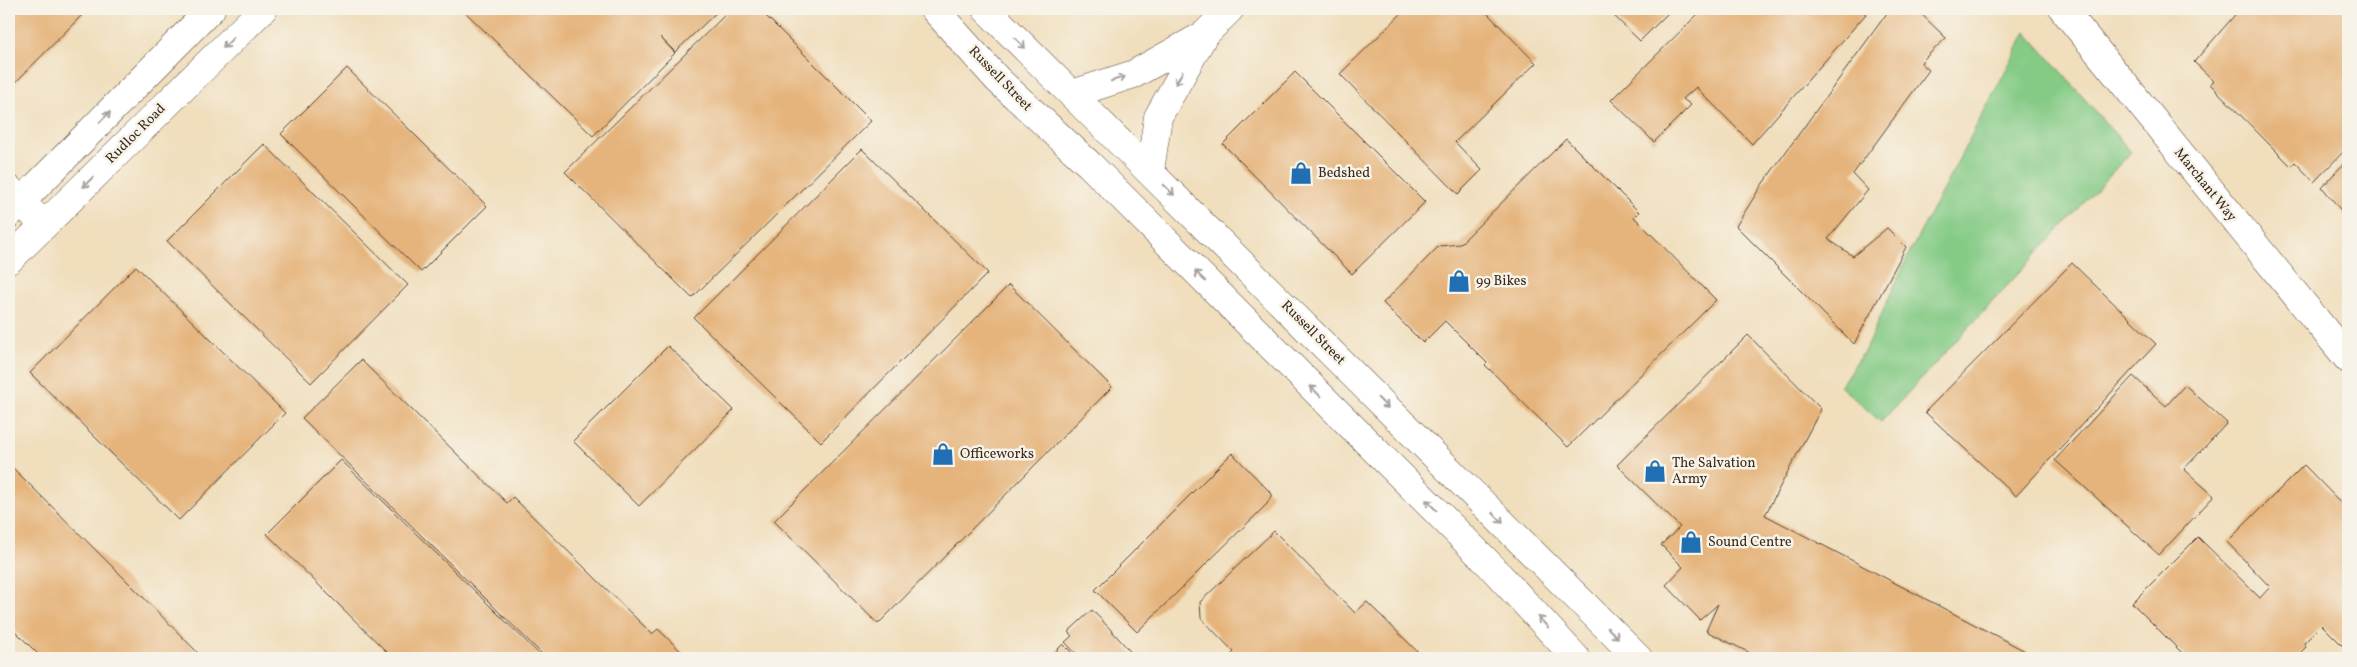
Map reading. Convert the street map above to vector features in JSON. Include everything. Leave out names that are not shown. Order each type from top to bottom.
[{"type":"main road","points":[[44,225],[13,201],[211,9]]},
{"type":"main road","name":"Rudloc Road","points":[[9,260],[263,9]]},
{"type":"main road","name":"Russell Street","points":[[934,9],[998,80],[1090,165],[1488,563],[1576,658]]},
{"type":"main road","name":"Russell Street","points":[[986,9],[1638,658]]},
{"type":"main road","points":[[1150,171],[1158,117],[1204,36],[1230,9]]},
{"type":"main road","name":"Marchant Way","points":[[2063,9],[2348,359]]},
{"type":"main road","points":[[1072,94],[1134,74],[1204,36]]},
{"type":"main road","points":[[1090,165],[1116,138]]},
{"type":"green space","points":[[2026,32],[2131,152],[1881,422],[1840,386],[1865,350],[1910,252]]},
{"type":"building","points":[[9,9],[80,9],[84,13],[9,89]]},
{"type":"building","points":[[462,9],[720,9],[675,52],[660,37],[675,53],[593,136]]},
{"type":"building","points":[[731,9],[759,9],[871,121],[692,298],[565,172]]},
{"type":"building","points":[[1406,9],[1483,9],[1536,63],[1455,142],[1482,170],[1458,194],[1340,74]]},
{"type":"building","points":[[1607,9],[1672,9],[1640,41]]},
{"type":"building","points":[[1703,9],[1860,9],[1866,14],[1752,144],[1696,87],[1683,99],[1691,105],[1654,142],[1611,100]]},
{"type":"building","points":[[1890,9],[1916,9],[1946,38],[1922,61],[1921,63],[1929,70],[1853,174],[1868,190],[1828,239],[1853,256],[1887,228],[1906,247],[1854,344],[1736,226],[1761,186]]},
{"type":"building","points":[[2240,9],[2348,9],[2348,147],[2314,182],[2295,162],[2291,166],[2210,84],[2214,81],[2194,62]]},
{"type":"building","points":[[347,68],[487,206],[421,272],[281,134]]},
{"type":"building","points":[[1295,72],[1425,202],[1352,274],[1223,144]]},
{"type":"building","points":[[1566,139],[1639,212],[1634,217],[1716,300],[1568,447],[1485,365],[1487,363],[1445,321],[1423,343],[1383,303],[1439,246],[1460,244]]},
{"type":"building","points":[[264,144],[408,285],[311,383],[167,241]]},
{"type":"building","points":[[862,149],[988,273],[821,442],[694,318]]},
{"type":"building","points":[[2348,159],[2348,219],[2322,187]]},
{"type":"building","points":[[2072,263],[2156,344],[2016,496],[1925,412]]},
{"type":"building","points":[[136,266],[285,413],[179,520],[30,373]]},
{"type":"building","name":"Officeworks","points":[[1009,285],[1112,387],[878,624],[774,521]]},
{"type":"building","points":[[1748,335],[1821,409],[1765,515],[2027,652],[2027,658],[1755,658],[1750,653],[1706,631],[1718,604],[1700,620],[1666,585],[1683,567],[1661,545],[1680,527],[1617,465]]},
{"type":"building","points":[[668,346],[734,410],[639,506],[573,441]]},
{"type":"building","points":[[361,360],[507,503],[513,497],[652,634],[658,629],[688,658],[546,658],[302,418]]},
{"type":"building","points":[[2133,376],[2166,406],[2185,385],[2227,423],[2184,469],[2214,496],[2159,555],[2055,460]]},
{"type":"building","points":[[1232,453],[1272,494],[1267,504],[1137,632],[1095,590]]},
{"type":"building","points":[[341,460],[543,658],[393,658],[267,534]]},
{"type":"building","points":[[9,464],[203,658],[42,658],[9,625]]},
{"type":"building","points":[[2304,465],[2348,510],[2348,651],[2322,625],[2304,643],[2306,647],[2295,658],[2187,658],[2132,603],[2198,537],[2260,598],[2270,587],[2227,542]]},
{"type":"building","points":[[1274,531],[1355,613],[1367,602],[1424,658],[1228,658],[1234,652],[1201,618],[1200,602]]},
{"type":"building","points":[[1092,610],[1136,658],[1080,658],[1065,642],[1072,636],[1068,632]]},
{"type":"building","points":[[1063,644],[1077,658],[1049,658]]},
{"type":"place","name":"Bedshed","points":[[1301,173]]},
{"type":"place","name":"99 Bikes","points":[[1459,281]]},
{"type":"place","name":"Officeworks","points":[[943,454]]},
{"type":"place","name":"The Salvation Army","points":[[1655,471]]},
{"type":"place","name":"Sound Centre","points":[[1691,542]]}]
